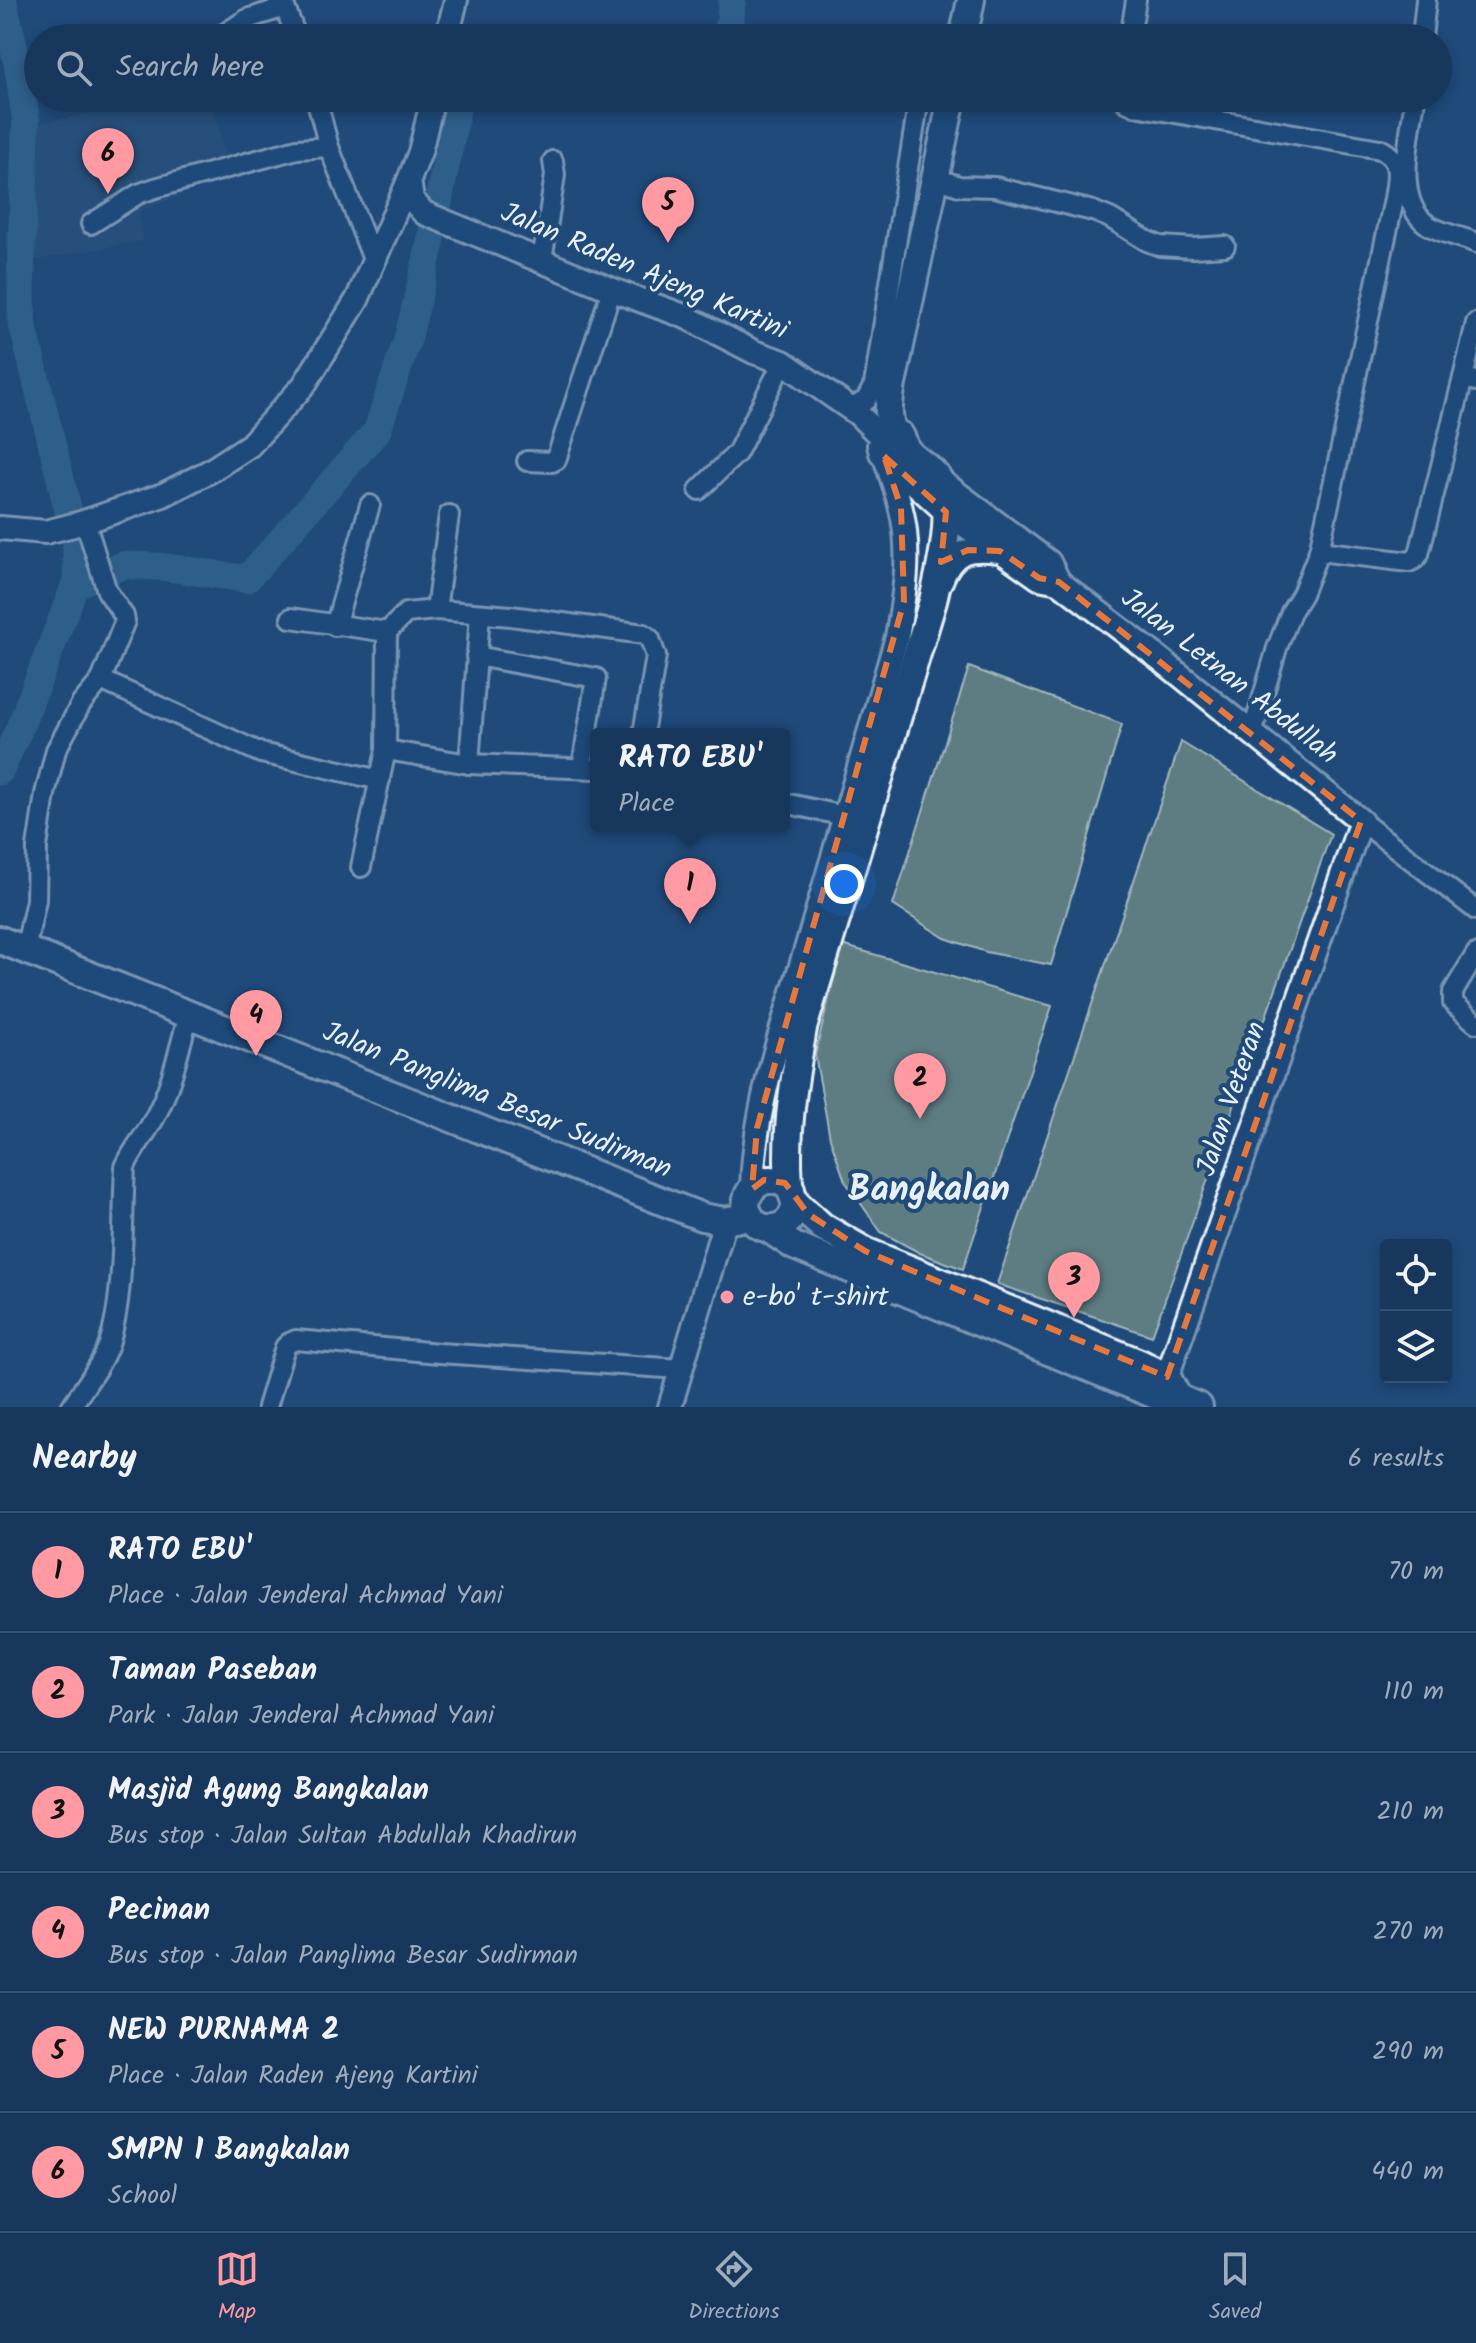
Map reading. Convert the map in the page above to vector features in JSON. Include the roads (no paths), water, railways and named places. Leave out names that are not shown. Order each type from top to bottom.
[{"type":"main road","points":[[966,24],[971,0]]},
{"type":"main road","points":[[949,112],[888,411],[891,444],[937,478],[943,495],[946,512],[941,563],[933,601],[803,1028],[788,1142],[793,1196],[792,1217],[775,1228],[747,1222],[747,1202],[752,1189],[764,1180],[779,1180],[793,1196],[840,1238],[956,1300],[1140,1363],[1172,1397]]},
{"type":"main road","name":"Jalan Panglima Besar Sudirman","points":[[0,940],[702,1217],[747,1222],[794,1246],[956,1300]]},
{"type":"street","points":[[450,24],[456,0]]},
{"type":"street","points":[[1132,24],[1136,0]]},
{"type":"street","points":[[1423,24],[1426,0]]},
{"type":"street","points":[[239,24],[284,4],[292,24]]},
{"type":"street","points":[[320,112],[329,147],[374,262]]},
{"type":"street","points":[[0,528],[46,532],[83,522],[163,495],[210,471],[250,445],[304,385],[357,300],[420,152],[430,112]]},
{"type":"street","points":[[851,409],[866,400],[874,385],[917,112]]},
{"type":"street","points":[[1169,112],[1380,149],[1390,154],[1396,163],[1394,199],[1319,551],[1277,648],[1252,734]]},
{"type":"street","points":[[1414,112],[1407,173],[1411,205],[1418,217],[1430,226],[1476,243]]},
{"type":"street","points":[[91,224],[138,194],[155,188],[297,149],[329,147]]},
{"type":"street","points":[[542,261],[555,175],[553,161]]},
{"type":"street","points":[[936,178],[959,186],[995,187],[1093,211],[1160,246],[1225,246]]},
{"type":"street","points":[[409,180],[412,200],[425,213]]},
{"type":"street","points":[[394,216],[425,213]]},
{"type":"street","name":"Jalan Raden Ajeng Kartini","points":[[425,213],[684,316],[754,352],[783,362],[851,409],[891,444]]},
{"type":"street","points":[[527,461],[556,460],[612,289]]},
{"type":"street","points":[[1319,551],[1409,562],[1419,554],[1470,380],[1476,323]]},
{"type":"street","points":[[699,490],[737,453],[783,362]]},
{"type":"street","points":[[752,1189],[757,1128],[781,1033],[897,637],[907,576],[907,550],[891,444]]},
{"type":"street","name":"Jalan Letnan Abdullah","points":[[891,444],[946,512],[1039,578],[1059,582],[1361,821]]},
{"type":"street","name":"Jalan Letnan Abdullah","points":[[937,478],[1049,562],[1059,582]]},
{"type":"street","points":[[335,626],[370,505]]},
{"type":"street","points":[[436,610],[449,515]]},
{"type":"street","points":[[25,951],[36,900],[37,847],[45,794],[56,750],[81,704],[101,680],[125,621],[107,591],[83,522]]},
{"type":"street","points":[[933,601],[950,562],[960,553],[978,548],[1000,551]]},
{"type":"street","points":[[361,867],[386,750],[387,632],[406,613],[436,610],[511,616],[646,635],[656,656],[644,728]]},
{"type":"street","points":[[469,764],[480,614]]},
{"type":"street","points":[[291,618],[387,632]]},
{"type":"street","points":[[476,656],[596,678],[592,728]]},
{"type":"street","points":[[101,680],[261,753],[380,780]]},
{"type":"street","points":[[386,750],[469,764],[589,768]]},
{"type":"street","points":[[790,804],[845,816]]},
{"type":"street","points":[[1361,821],[1476,910]]},
{"type":"street","name":"Jalan Veteran","points":[[1172,1397],[1361,821]]},
{"type":"street","points":[[1476,954],[1453,992],[1453,1003],[1476,1023]]},
{"type":"street","points":[[71,1407],[109,1344],[118,1300],[125,1167],[163,1100],[189,1014]]},
{"type":"street","points":[[670,1407],[681,1369],[747,1222]]},
{"type":"street","points":[[267,1407],[285,1347],[296,1340],[681,1369]]},
{"type":"waterway","points":[[3,0],[24,106]]},
{"type":"waterway","points":[[729,24],[732,0]]},
{"type":"waterway","points":[[0,771],[77,580],[76,542],[22,322],[25,112]]},
{"type":"waterway","points":[[77,580],[82,582],[124,565],[164,567],[247,579],[377,431],[408,338],[456,112]]},
{"type":"place","name":"SMPN 1 Bangkalan","points":[[108,194]]},
{"type":"place","name":"NEW PURNAMA 2","points":[[668,243]]},
{"type":"place","name":"RATO EBU'","points":[[690,924]]},
{"type":"place","name":"Pecinan","points":[[256,1056]]},
{"type":"place","name":"Taman Paseban","points":[[920,1119]]},
{"type":"place","name":"e-bo' t-shirt","points":[[727,1297]]},
{"type":"place","name":"Masjid Agung Bangkalan","points":[[1074,1318]]},
{"type":"district","name":"Bangkalan","points":[[929,1190]]}]
